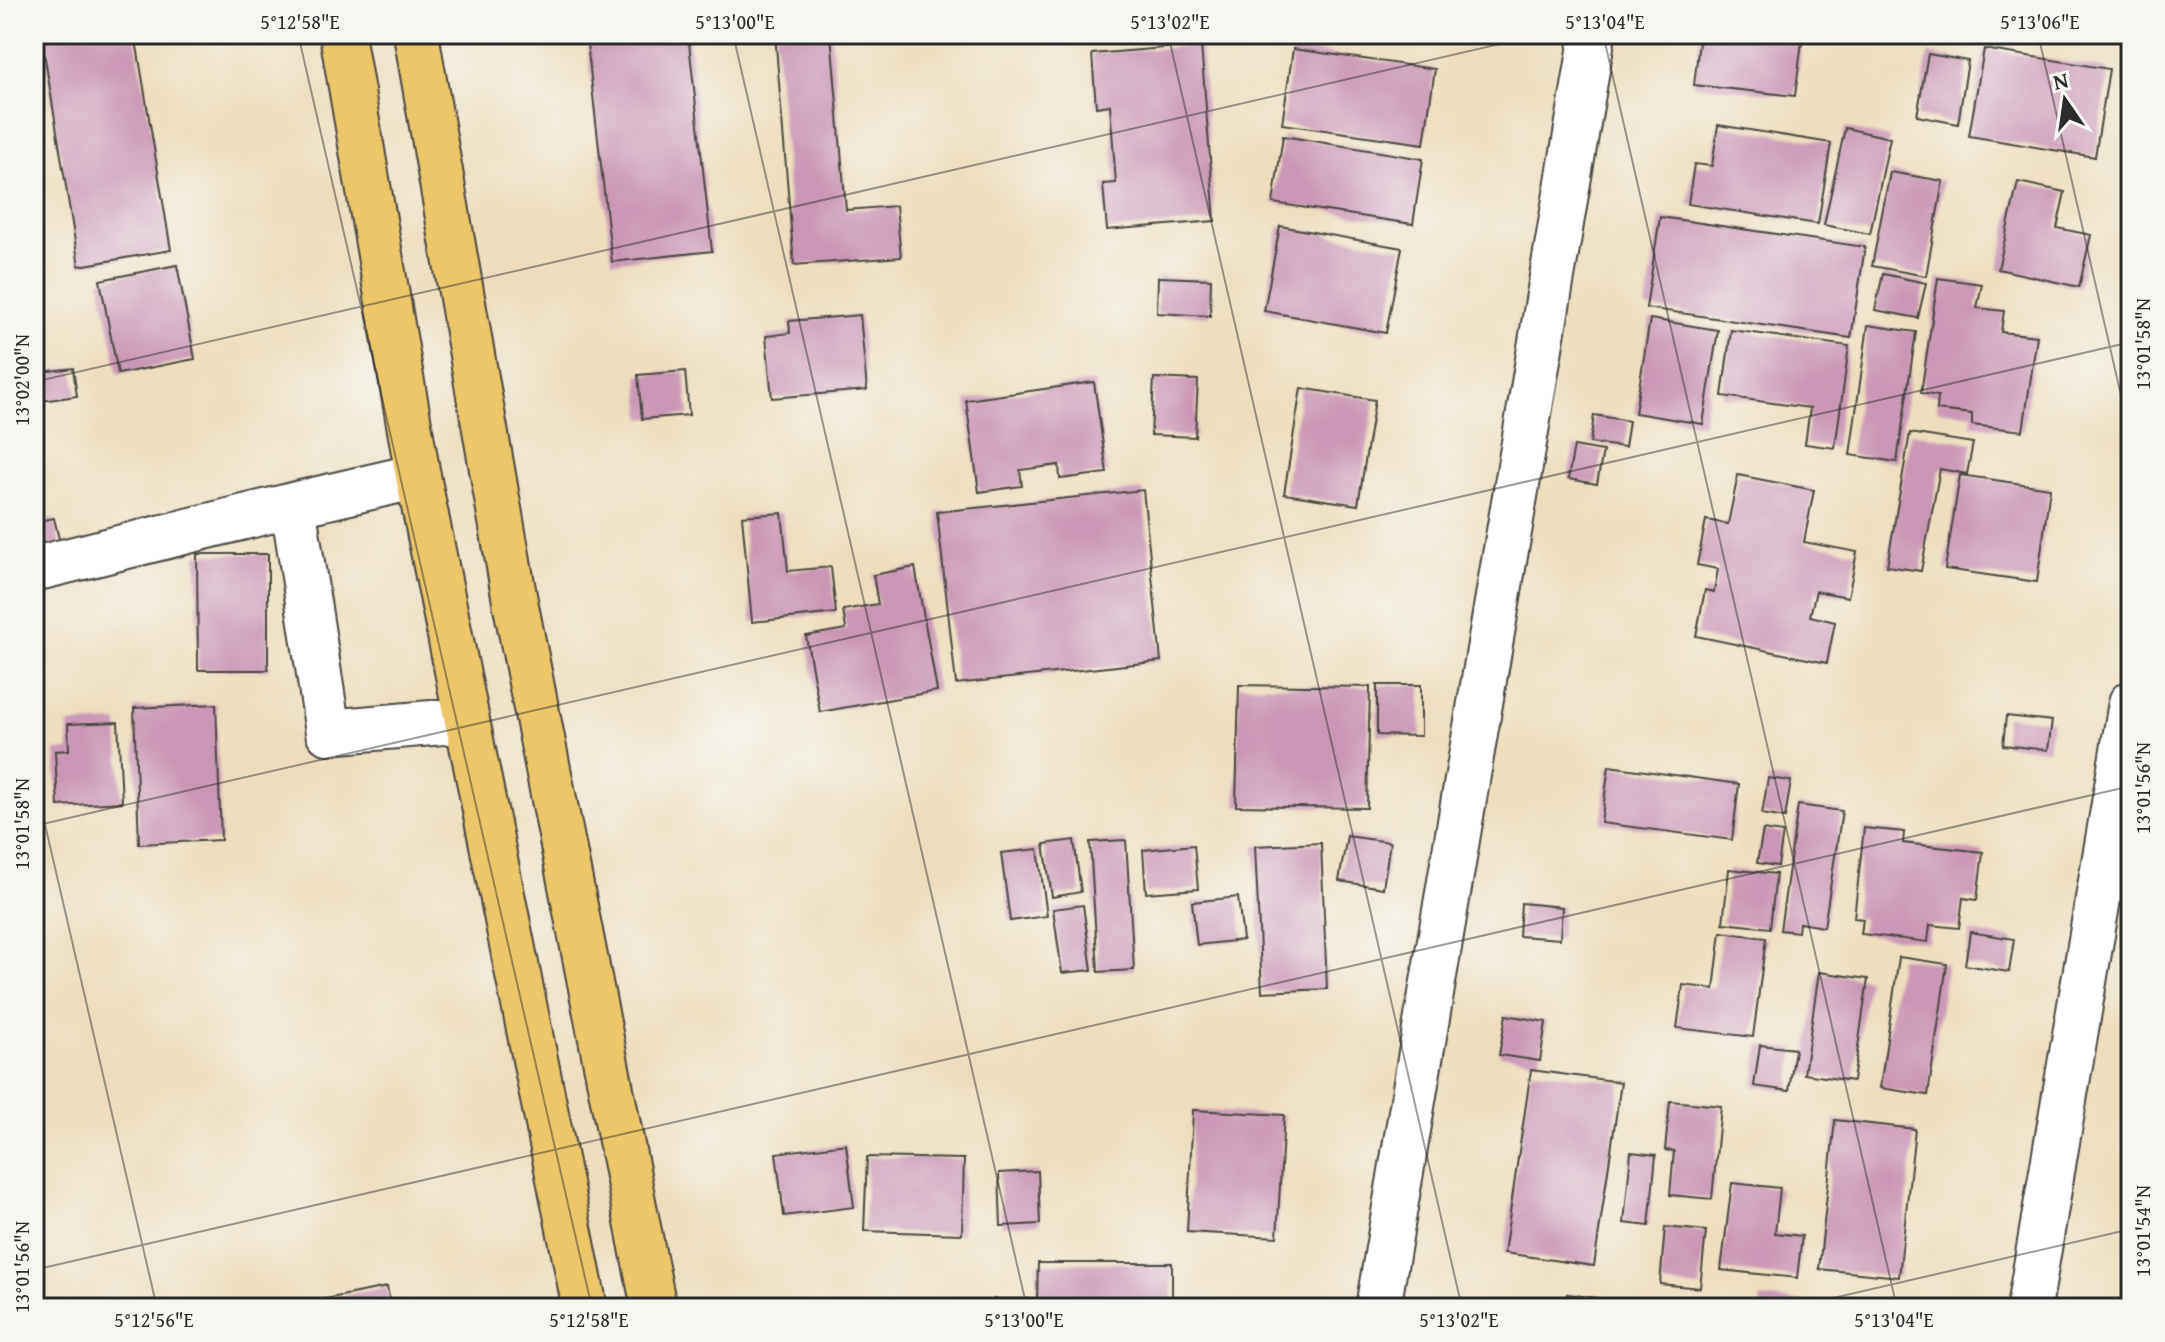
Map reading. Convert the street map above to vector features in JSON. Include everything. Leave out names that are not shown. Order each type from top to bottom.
[{"type":"main road","points":[[342,34],[418,476],[585,1308]]},
{"type":"main road","points":[[416,34],[515,601],[654,1308]]},
{"type":"street","points":[[1378,1308],[1593,34]]},
{"type":"street","points":[[34,569],[418,476]]},
{"type":"street","points":[[293,505],[328,732],[466,720]]},
{"type":"street","points":[[2029,1308],[2131,703]]},
{"type":"building","points":[[41,34],[135,34],[171,250],[79,266]]},
{"type":"building","points":[[586,34],[688,34],[712,251],[612,262]]},
{"type":"building","points":[[775,34],[831,34],[846,210],[896,206],[901,257],[794,265]]},
{"type":"building","points":[[1700,34],[1803,34],[1795,96],[1694,85]]},
{"type":"building","points":[[1201,45],[1215,221],[1107,230],[1103,184],[1116,183],[1110,105],[1096,107],[1092,54]]},
{"type":"building","points":[[1293,49],[1435,69],[1424,144],[1282,124]]},
{"type":"building","points":[[1984,49],[2109,69],[2095,157],[1969,136]]},
{"type":"building","points":[[1928,54],[1968,61],[1958,124],[1917,116]]},
{"type":"building","points":[[1718,125],[1831,143],[1818,224],[1688,204],[1694,164],[1712,166]]},
{"type":"building","points":[[1845,128],[1890,138],[1870,234],[1824,225]]},
{"type":"building","points":[[1283,136],[1423,159],[1413,224],[1273,203]]},
{"type":"building","points":[[1890,172],[1943,181],[1926,276],[1872,266]]},
{"type":"building","points":[[2018,182],[2065,192],[2057,228],[2091,235],[2079,287],[1998,269]]},
{"type":"building","points":[[1660,217],[1865,247],[1851,338],[1646,308]]},
{"type":"building","points":[[1280,226],[1402,248],[1386,333],[1264,311]]},
{"type":"building","points":[[177,265],[195,359],[118,374],[100,280]]},
{"type":"building","points":[[1883,274],[1926,283],[1918,318],[1875,310]]},
{"type":"building","points":[[1158,277],[1211,279],[1210,316],[1157,313]]},
{"type":"building","points":[[1938,278],[1982,284],[1977,308],[2004,311],[2001,332],[2037,336],[2023,431],[1972,425],[1972,414],[1937,410],[1938,396],[1921,393]]},
{"type":"building","points":[[860,315],[867,390],[772,398],[766,336],[790,333],[789,321]]},
{"type":"building","points":[[1650,319],[1718,330],[1703,424],[1635,413]]},
{"type":"building","points":[[1868,325],[1916,332],[1897,462],[1850,455]]},
{"type":"building","points":[[1731,330],[1849,346],[1835,448],[1805,444],[1810,408],[1722,396]]},
{"type":"building","points":[[73,368],[77,396],[34,402],[34,373]]},
{"type":"building","points":[[685,371],[689,415],[642,419],[638,375]]},
{"type":"building","points":[[1154,378],[1198,380],[1195,437],[1151,435]]},
{"type":"building","points":[[1094,382],[1107,473],[1060,479],[1059,465],[1020,470],[1022,486],[979,492],[966,400]]},
{"type":"building","points":[[1301,388],[1375,400],[1358,505],[1284,494]]},
{"type":"building","points":[[1594,415],[1629,421],[1625,447],[1590,443]]},
{"type":"building","points":[[1910,433],[1973,443],[1967,474],[1940,469],[1921,571],[1887,566]]},
{"type":"building","points":[[1574,446],[1603,451],[1597,484],[1568,479]]},
{"type":"building","points":[[1738,475],[1814,490],[1804,542],[1857,552],[1848,597],[1816,591],[1810,616],[1835,622],[1827,663],[1696,636],[1705,590],[1714,592],[1718,569],[1697,565],[1706,520],[1728,524]]},
{"type":"building","points":[[1960,475],[2050,488],[2037,582],[1945,569]]},
{"type":"building","points":[[1143,490],[1161,661],[956,684],[937,512]]},
{"type":"building","points":[[782,513],[788,571],[831,567],[836,613],[752,622],[742,516]]},
{"type":"building","points":[[54,518],[60,543],[34,550],[34,522]]},
{"type":"building","points":[[197,554],[268,554],[268,670],[198,670]]},
{"type":"building","points":[[915,567],[937,691],[820,712],[806,636],[846,629],[843,610],[878,604],[873,575]]},
{"type":"building","points":[[1239,685],[1370,687],[1367,808],[1236,806]]},
{"type":"building","points":[[1377,685],[1421,685],[1421,736],[1377,735]]},
{"type":"building","points":[[216,704],[221,840],[139,844],[134,708]]},
{"type":"building","points":[[2006,716],[2052,721],[2048,750],[2003,745]]},
{"type":"building","points":[[118,722],[122,802],[58,806],[55,751],[69,750],[68,724]]},
{"type":"building","points":[[1609,766],[1739,784],[1732,840],[1601,823]]},
{"type":"building","points":[[1768,778],[1791,781],[1785,818],[1762,814]]},
{"type":"building","points":[[1798,805],[1842,811],[1824,927],[1799,923],[1798,932],[1780,930]]},
{"type":"building","points":[[41,816],[44,837],[34,839],[34,817]]},
{"type":"building","points":[[1864,828],[1904,832],[1903,843],[1983,852],[1977,900],[1963,898],[1959,928],[1930,925],[1928,942],[1861,934],[1863,919],[1854,918]]},
{"type":"building","points":[[1763,830],[1783,833],[1778,866],[1757,863]]},
{"type":"building","points":[[1347,836],[1390,842],[1383,888],[1339,881]]},
{"type":"building","points":[[1074,840],[1081,892],[1052,897],[1044,844]]},
{"type":"building","points":[[1126,840],[1134,970],[1098,972],[1090,842]]},
{"type":"building","points":[[1321,843],[1327,989],[1262,992],[1255,846]]},
{"type":"building","points":[[1194,845],[1198,889],[1146,893],[1143,850]]},
{"type":"building","points":[[1038,849],[1047,916],[1010,921],[1001,853]]},
{"type":"building","points":[[1729,869],[1776,874],[1770,928],[1723,923]]},
{"type":"building","points":[[1238,897],[1243,940],[1197,945],[1192,902]]},
{"type":"building","points":[[1521,903],[1562,907],[1560,939],[1519,936]]},
{"type":"building","points":[[1083,905],[1092,970],[1062,973],[1053,909]]},
{"type":"building","points":[[1721,932],[1766,938],[1753,1037],[1677,1028],[1683,985],[1714,989]]},
{"type":"building","points":[[1970,932],[2014,939],[2009,972],[1965,965]]},
{"type":"building","points":[[1899,957],[1947,964],[1928,1095],[1880,1088]]},
{"type":"building","points":[[1819,972],[1868,979],[1853,1081],[1804,1074]]},
{"type":"building","points":[[1506,1015],[1546,1022],[1540,1061],[1499,1055]]},
{"type":"building","points":[[1760,1045],[1795,1049],[1789,1091],[1754,1086]]},
{"type":"building","points":[[1531,1070],[1621,1082],[1594,1266],[1504,1253]]},
{"type":"building","points":[[1670,1101],[1721,1106],[1712,1199],[1670,1195],[1674,1151],[1665,1150]]},
{"type":"building","points":[[1193,1110],[1284,1115],[1277,1237],[1187,1232]]},
{"type":"building","points":[[1835,1120],[1915,1129],[1899,1277],[1819,1269]]},
{"type":"building","points":[[846,1144],[854,1207],[784,1216],[776,1153]]},
{"type":"building","points":[[1631,1152],[1656,1155],[1649,1226],[1624,1223]]},
{"type":"building","points":[[867,1157],[964,1159],[962,1234],[864,1231]]},
{"type":"building","points":[[1038,1171],[1040,1224],[1001,1226],[999,1173]]},
{"type":"building","points":[[1732,1183],[1780,1188],[1775,1233],[1802,1236],[1797,1278],[1721,1270]]},
{"type":"building","points":[[1665,1227],[1706,1231],[1700,1288],[1660,1284]]},
{"type":"building","points":[[1038,1263],[1172,1263],[1172,1308],[994,1308],[994,1299],[1037,1299]]},
{"type":"building","points":[[387,1287],[391,1308],[306,1308],[305,1303]]},
{"type":"building","points":[[1567,1294],[1655,1306],[1655,1308],[1565,1308]]},
{"type":"building","points":[[1761,1298],[1845,1306],[1760,1308]]}]
